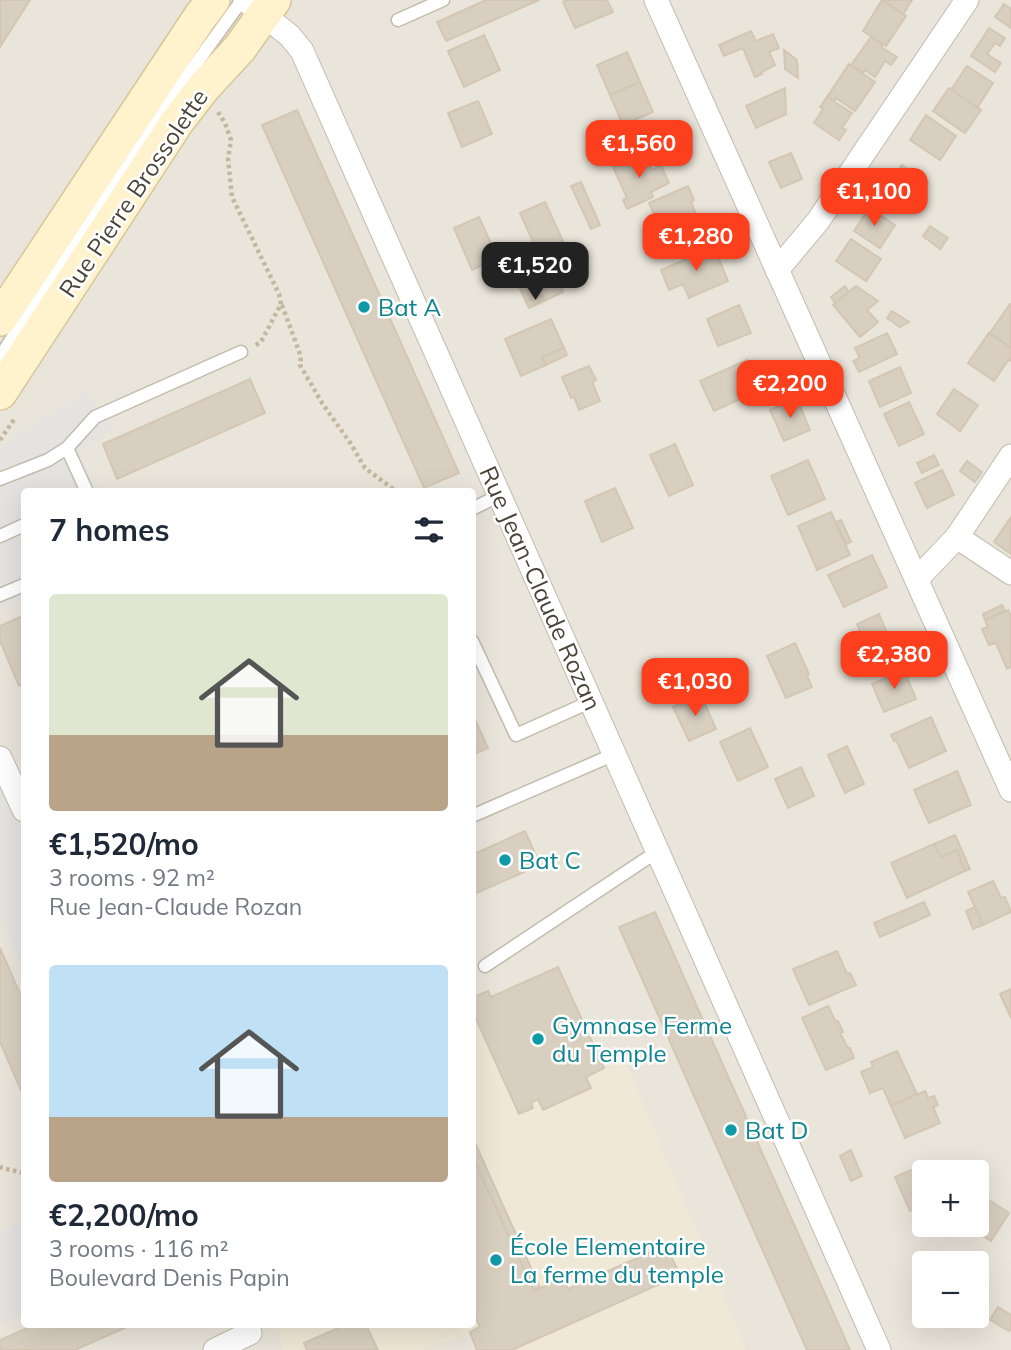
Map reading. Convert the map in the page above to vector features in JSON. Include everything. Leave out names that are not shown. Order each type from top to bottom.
[{"type":"main road","name":"Rue Pierre Brossolette","points":[[6,309],[213,0]]},
{"type":"main road","name":"Rue Pierre Brossolette","points":[[0,393],[177,122],[204,87],[240,48],[256,4]]},
{"type":"street","points":[[656,0],[1011,790]]},
{"type":"street","points":[[777,270],[818,221],[967,0]]},
{"type":"street","name":"Rue Jean-Claude Rozan","points":[[256,4],[303,51],[879,1350]]},
{"type":"street","points":[[917,579],[957,537],[1011,456]]},
{"type":"street","points":[[957,537],[1011,573]]},
{"type":"street","points":[[0,758],[21,804]]},
{"type":"street","points":[[215,1350],[250,1336]]},
{"type":"lane","points":[[398,20],[443,0]]},
{"type":"lane","points":[[0,357],[156,119],[256,4]]},
{"type":"lane","points":[[0,479],[48,460],[67,448],[95,417],[241,352]]},
{"type":"lane","points":[[67,448],[85,488]]},
{"type":"lane","points":[[476,507],[500,495]]},
{"type":"lane","points":[[0,536],[21,526]]},
{"type":"lane","points":[[0,595],[21,585]]},
{"type":"lane","points":[[476,650],[516,735],[592,701]]},
{"type":"lane","points":[[476,814],[615,754]]},
{"type":"lane","points":[[485,966],[658,851]]},
{"type":"path","points":[[204,87],[225,123],[231,140],[228,159],[232,197],[279,294],[301,357],[300,365],[365,468],[392,488]]},
{"type":"path","points":[[241,352],[261,342],[281,304]]},
{"type":"path","points":[[1,1168],[21,1172]]},
{"type":"shaded area","points":[[0,0],[1011,0],[1011,1350],[0,1350]]},
{"type":"shaded area","points":[[84,393],[113,427],[79,453],[97,488],[21,488],[21,599],[0,607],[0,447]]},
{"type":"shaded area","points":[[1,786],[21,829],[21,966],[0,921]]},
{"type":"shaded area","points":[[476,1017],[519,1114],[533,1108],[531,1103],[538,1099],[543,1109],[591,1088],[586,1077],[624,1058],[746,1350],[477,1350],[469,1333],[423,1350],[283,1350],[279,1328],[476,1328]]},
{"type":"shaded area","points":[[21,1222],[21,1314],[0,1324],[0,1231]]},
{"type":"building","points":[[0,0],[30,0],[0,47]]},
{"type":"building","points":[[486,0],[539,0],[446,41],[437,22]]},
{"type":"building","points":[[607,0],[613,12],[575,28],[563,2]]},
{"type":"building","points":[[882,0],[912,0],[903,14]]},
{"type":"building","points":[[882,0],[906,16],[886,46],[863,31]]},
{"type":"building","points":[[1004,4],[1011,9],[1011,28],[995,17]]},
{"type":"building","points":[[989,28],[1005,38],[1000,46],[995,43],[987,54],[1001,63],[995,72],[971,56]]},
{"type":"building","points":[[751,31],[756,41],[773,34],[779,48],[769,52],[775,65],[755,77],[743,48],[724,56],[719,45]]},
{"type":"building","points":[[484,35],[500,70],[464,87],[448,51]]},
{"type":"building","points":[[871,37],[897,57],[891,65],[885,61],[875,77],[851,65]]},
{"type":"building","points":[[784,50],[797,60],[798,78],[785,69]]},
{"type":"building","points":[[627,52],[640,82],[610,95],[597,65]]},
{"type":"building","points":[[849,64],[875,82],[855,111],[836,98],[834,102],[827,97]]},
{"type":"building","points":[[967,66],[993,83],[977,108],[951,90]]},
{"type":"building","points":[[640,82],[653,112],[623,125],[610,95]]},
{"type":"building","points":[[785,88],[786,114],[756,128],[746,106]]},
{"type":"building","points":[[949,88],[981,110],[965,133],[933,111]]},
{"type":"building","points":[[827,97],[852,113],[842,128],[846,130],[839,140],[814,123]]},
{"type":"building","points":[[478,101],[492,134],[462,147],[448,113]]},
{"type":"building","name":"Bat A","points":[[297,110],[459,473],[424,488],[262,125]]},
{"type":"building","points":[[926,115],[956,136],[940,160],[910,140]]},
{"type":"building","points":[[644,153],[652,170],[661,165],[669,183],[651,192],[653,197],[627,209],[623,200],[627,198],[613,167]]},
{"type":"building","points":[[791,153],[802,179],[781,188],[769,162]]},
{"type":"building","points":[[902,165],[928,183],[910,209],[884,191]]},
{"type":"building","points":[[581,182],[600,225],[591,229],[571,186]]},
{"type":"building","points":[[688,186],[699,221],[664,236],[649,203]]},
{"type":"building","points":[[545,202],[563,241],[538,253],[520,213]]},
{"type":"building","points":[[869,208],[895,225],[880,248],[854,231]]},
{"type":"building","points":[[479,217],[500,257],[472,270],[454,228]]},
{"type":"building","points":[[930,226],[948,238],[940,249],[923,236]]},
{"type":"building","points":[[851,239],[881,259],[866,281],[836,261]]},
{"type":"building","points":[[714,247],[728,281],[689,298],[683,284],[669,290],[661,270]]},
{"type":"building","points":[[549,259],[563,292],[544,301],[542,295],[526,302],[513,274]]},
{"type":"building","points":[[845,286],[849,292],[835,303],[831,297]]},
{"type":"building","points":[[856,286],[878,301],[867,310],[878,322],[860,337],[833,305]]},
{"type":"building","points":[[542,295],[544,301],[529,308],[526,302]]},
{"type":"building","points":[[739,305],[751,333],[718,346],[707,319]]},
{"type":"building","points":[[1011,305],[1011,348],[990,333]]},
{"type":"building","points":[[892,311],[909,322],[900,327],[887,318]]},
{"type":"building","points":[[551,319],[564,348],[542,357],[546,365],[521,376],[505,339]]},
{"type":"building","points":[[887,333],[897,354],[859,372],[853,361],[860,358],[855,348]]},
{"type":"building","points":[[989,333],[1011,348],[1011,361],[1009,359],[994,381],[968,363]]},
{"type":"building","points":[[564,348],[567,355],[546,365],[542,357]]},
{"type":"building","points":[[747,360],[760,390],[714,411],[700,381]]},
{"type":"building","points":[[589,366],[596,380],[592,382],[600,401],[579,410],[562,377]]},
{"type":"building","points":[[900,367],[911,393],[880,407],[869,381]]},
{"type":"building","points":[[250,379],[265,413],[117,479],[103,444]]},
{"type":"building","points":[[954,389],[978,405],[960,431],[937,414]]},
{"type":"building","points":[[797,399],[810,430],[784,441],[770,410]]},
{"type":"building","points":[[909,402],[924,434],[899,446],[884,414]]},
{"type":"building","points":[[675,444],[693,485],[669,496],[650,455]]},
{"type":"building","points":[[934,455],[939,465],[922,473],[917,463]]},
{"type":"building","points":[[808,460],[825,499],[788,515],[771,476]]},
{"type":"building","points":[[967,461],[982,472],[975,482],[960,471]]},
{"type":"building","points":[[942,470],[954,495],[927,508],[915,483]]},
{"type":"building","points":[[615,488],[633,528],[602,542],[585,501]]},
{"type":"building","points":[[831,512],[850,555],[817,570],[798,526]]},
{"type":"building","points":[[1011,517],[1011,554],[994,542]]},
{"type":"building","points":[[841,520],[851,542],[846,544],[836,522]]},
{"type":"building","points":[[872,555],[887,587],[844,607],[828,575]]},
{"type":"building","points":[[1002,605],[1005,611],[985,620],[983,614]]},
{"type":"building","points":[[1008,610],[1011,616],[1011,667],[1007,669],[996,643],[989,645],[982,629],[988,627],[985,620]]},
{"type":"building","points":[[879,614],[894,650],[873,660],[857,624]]},
{"type":"building","points":[[21,616],[19,686],[0,641],[0,626]]},
{"type":"building","points":[[795,643],[812,687],[786,698],[767,656]]},
{"type":"building","points":[[904,670],[916,699],[884,712],[872,684]]},
{"type":"building","points":[[701,695],[716,729],[689,741],[673,707]]},
{"type":"building","points":[[931,717],[946,751],[909,768],[891,735]]},
{"type":"building","points":[[476,722],[488,748],[476,753]]},
{"type":"building","points":[[750,728],[768,767],[738,781],[720,742]]},
{"type":"building","points":[[847,746],[864,784],[845,793],[828,755]]},
{"type":"building","points":[[801,767],[814,796],[788,808],[775,779]]},
{"type":"building","points":[[957,771],[971,805],[929,823],[914,790]]},
{"type":"building","name":"Bat C","points":[[525,831],[540,865],[476,893],[476,853]]},
{"type":"building","points":[[955,835],[970,869],[965,871],[957,850],[941,857],[934,844]]},
{"type":"building","points":[[934,844],[941,857],[957,850],[965,871],[907,898],[891,863]]},
{"type":"building","points":[[993,881],[1001,898],[1005,897],[1011,912],[983,925],[968,892]]},
{"type":"building","points":[[924,902],[930,915],[880,937],[874,923]]},
{"type":"building","points":[[975,907],[983,925],[973,929],[966,911]]},
{"type":"building","name":"Bat D","points":[[655,912],[850,1350],[807,1350],[619,927]]},
{"type":"building","points":[[0,948],[21,996],[21,1090],[0,1042]]},
{"type":"building","points":[[837,951],[847,974],[850,973],[856,985],[809,1005],[793,969]]},
{"type":"building","name":"Gymnase Ferme du Temple","points":[[558,967],[604,1068],[586,1077],[591,1088],[543,1110],[538,1099],[531,1103],[533,1108],[519,1114],[476,1019],[476,996],[488,991],[491,997]]},
{"type":"building","points":[[1011,989],[1011,1018],[1000,994]]},
{"type":"building","points":[[828,1006],[836,1022],[838,1021],[843,1032],[840,1033],[854,1058],[826,1070],[802,1018]]},
{"type":"building","points":[[897,1051],[917,1094],[891,1106],[883,1088],[870,1093],[861,1072],[873,1067],[871,1062]]},
{"type":"building","points":[[925,1091],[928,1098],[934,1096],[938,1105],[933,1107],[940,1123],[905,1138],[891,1106]]},
{"type":"building","points":[[476,1145],[540,1288],[534,1291],[476,1165]]},
{"type":"building","points":[[851,1150],[862,1176],[851,1181],[840,1156]]},
{"type":"building","name":"École Elementaire La ferme du temple","points":[[476,1165],[534,1291],[563,1278],[568,1289],[666,1245],[680,1275],[512,1350],[477,1350],[470,1332],[480,1327],[476,1318]]},
{"type":"building","points":[[912,1170],[910,1211],[895,1177]]},
{"type":"building","points":[[989,1200],[1009,1213],[991,1241],[984,1237],[989,1237]]},
{"type":"building","points":[[998,1307],[1011,1315],[1009,1331],[990,1320]]},
{"type":"building","points":[[27,1328],[124,1328],[75,1350],[0,1350],[0,1340]]},
{"type":"building","points":[[338,1328],[367,1328],[378,1350],[307,1350],[304,1343]]},
{"type":"place","name":"Bat A","points":[[364,307]]},
{"type":"place","name":"Bat C","points":[[505,860]]},
{"type":"place","name":"Gymnase Ferme du Temple","points":[[538,1039]]},
{"type":"place","name":"Bat D","points":[[731,1130]]},
{"type":"place","name":"École Elementaire La ferme du temple","points":[[496,1260]]}]
